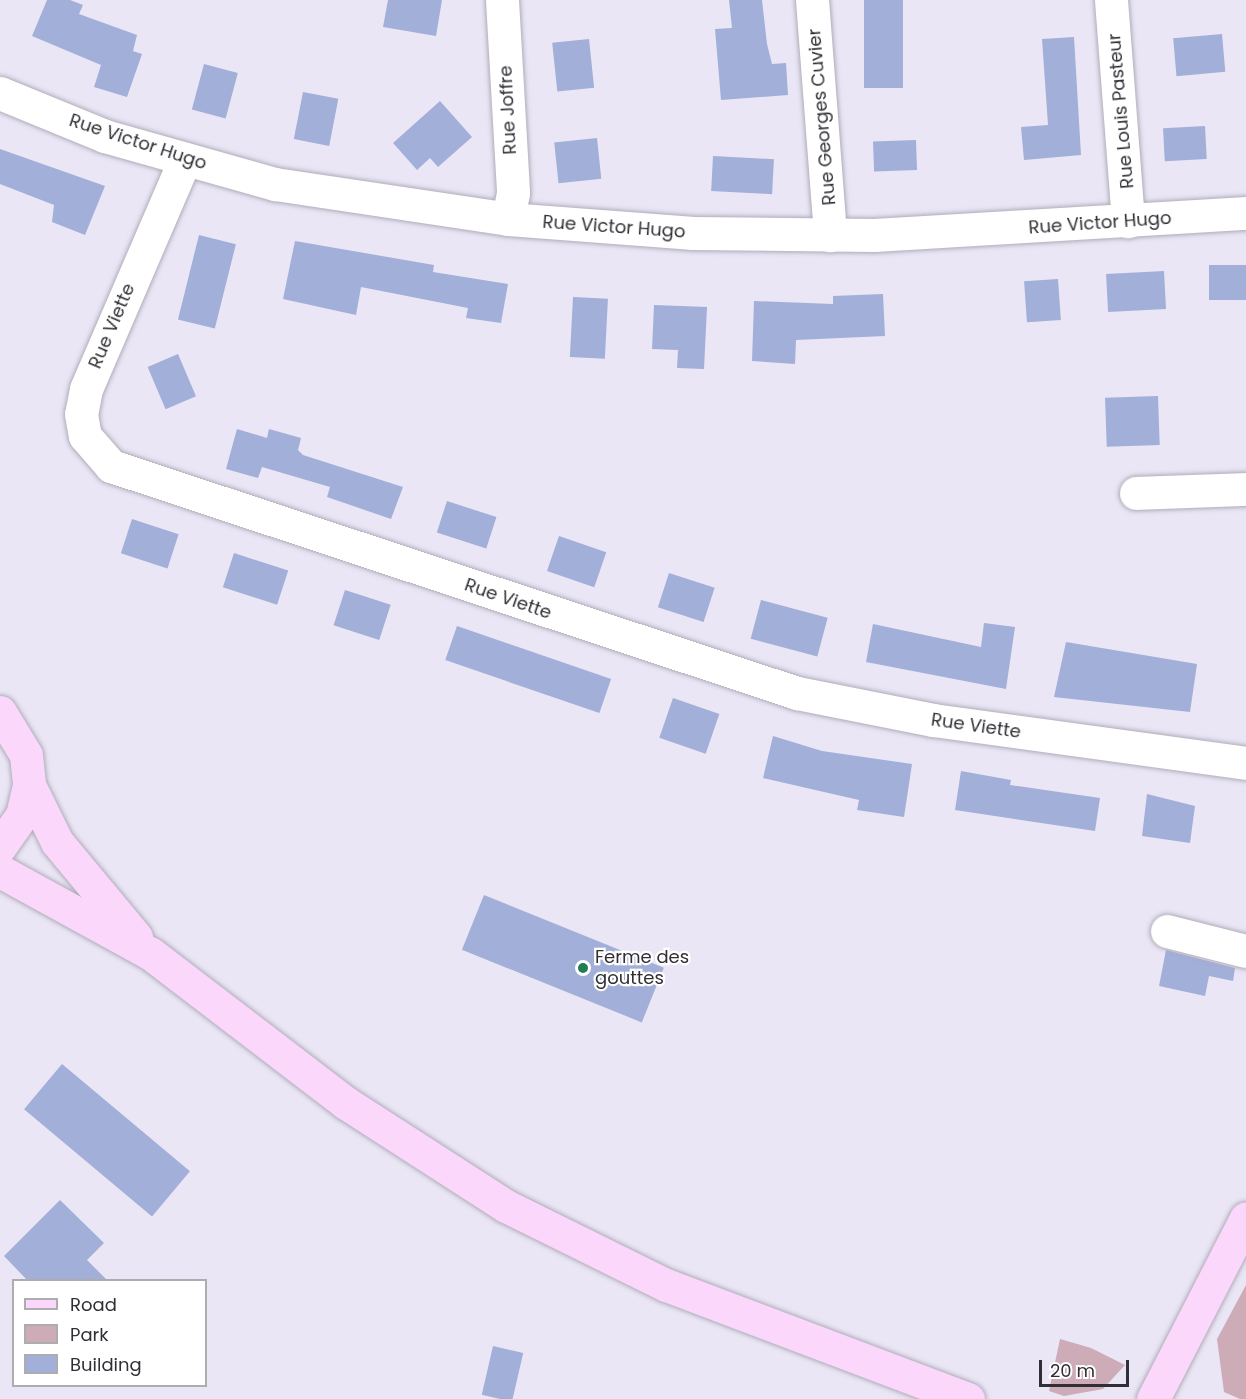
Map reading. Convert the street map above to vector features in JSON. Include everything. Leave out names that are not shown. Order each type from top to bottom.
[{"type":"main road","points":[[0,712],[26,755],[29,785],[22,815],[0,847]]},
{"type":"main road","points":[[29,785],[57,842],[151,954]]},
{"type":"main road","points":[[0,871],[151,954],[346,1103],[506,1206],[666,1285],[968,1399]]},
{"type":"main road","points":[[1153,1399],[1230,1255],[1246,1218]]},
{"type":"street","name":"Rue Joffre","points":[[502,0],[513,193],[508,219]]},
{"type":"street","name":"Rue Georges Cuvier","points":[[812,0],[830,235]]},
{"type":"street","name":"Rue Louis Pasteur","points":[[1111,0],[1128,221]]},
{"type":"street","name":"Rue Victor Hugo","points":[[0,93],[105,136],[275,184],[508,219],[693,233],[830,235],[1246,213]]},
{"type":"street","name":"Rue Viette","points":[[185,159],[86,389],[81,414],[85,435],[97,457],[111,466],[797,693],[933,720],[1246,763]]},
{"type":"street","points":[[1136,493],[1246,489]]},
{"type":"street","points":[[1167,932],[1246,951]]},
{"type":"green space","points":[[1246,1285],[1246,1399],[1240,1399],[1224,1392],[1217,1339]]},
{"type":"green space","points":[[1060,1339],[1091,1348],[1125,1365],[1103,1389],[1064,1396],[1049,1391]]},
{"type":"building","points":[[47,0],[70,0],[83,5],[79,14],[137,35],[133,51],[142,54],[127,97],[94,87],[101,65],[32,36]]},
{"type":"building","points":[[388,0],[442,0],[436,36],[383,27]]},
{"type":"building","points":[[729,0],[762,0],[767,44],[772,64],[786,63],[788,95],[721,100],[715,29],[732,28]]},
{"type":"building","points":[[864,0],[903,0],[903,88],[864,88]]},
{"type":"building","points":[[1222,34],[1225,72],[1176,76],[1173,38]]},
{"type":"building","points":[[1074,37],[1081,155],[1024,160],[1021,127],[1048,125],[1042,39]]},
{"type":"building","points":[[589,39],[594,88],[557,92],[552,43]]},
{"type":"building","points":[[204,64],[238,73],[226,118],[192,109]]},
{"type":"building","points":[[303,92],[338,99],[329,146],[294,139]]},
{"type":"building","points":[[440,101],[472,137],[438,167],[430,158],[417,170],[393,143]]},
{"type":"building","points":[[1205,126],[1207,159],[1165,161],[1163,128]]},
{"type":"building","points":[[597,138],[601,179],[559,183],[554,142]]},
{"type":"building","points":[[916,140],[917,170],[874,171],[873,142]]},
{"type":"building","points":[[0,149],[105,186],[85,235],[52,222],[54,205],[0,184]]},
{"type":"building","points":[[713,156],[774,159],[772,194],[711,191]]},
{"type":"building","points":[[199,235],[236,244],[215,329],[178,319]]},
{"type":"building","points":[[295,241],[434,265],[433,272],[508,284],[501,323],[466,318],[468,308],[361,287],[356,315],[283,299]]},
{"type":"building","points":[[1209,265],[1246,265],[1246,300],[1209,300]]},
{"type":"building","points":[[1164,271],[1166,309],[1108,312],[1106,274]]},
{"type":"building","points":[[1058,279],[1061,320],[1027,322],[1024,281]]},
{"type":"building","points":[[883,294],[885,336],[796,340],[795,364],[752,361],[754,301],[833,304],[833,296]]},
{"type":"building","points":[[573,297],[608,299],[605,359],[570,357]]},
{"type":"building","points":[[654,305],[707,307],[704,369],[677,368],[678,350],[652,349]]},
{"type":"building","points":[[178,354],[196,396],[166,409],[148,367]]},
{"type":"building","points":[[1158,396],[1160,445],[1107,447],[1105,398]]},
{"type":"building","points":[[237,429],[267,438],[269,429],[301,438],[298,450],[303,455],[403,487],[391,519],[327,497],[330,487],[262,467],[258,478],[226,469]]},
{"type":"building","points":[[447,501],[496,517],[486,548],[437,532]]},
{"type":"building","points":[[132,519],[179,534],[167,568],[121,553]]},
{"type":"building","points":[[559,536],[606,552],[594,587],[547,571]]},
{"type":"building","points":[[234,553],[288,571],[277,605],[223,587]]},
{"type":"building","points":[[669,573],[715,588],[704,622],[658,607]]},
{"type":"building","points":[[345,590],[391,605],[379,640],[334,625]]},
{"type":"building","points":[[761,600],[828,618],[817,656],[751,639]]},
{"type":"building","points":[[984,623],[1015,627],[1006,689],[866,662],[873,624],[981,647]]},
{"type":"building","points":[[457,626],[611,679],[599,713],[445,660]]},
{"type":"building","points":[[1066,642],[1197,664],[1190,712],[1054,697]]},
{"type":"building","points":[[673,698],[719,714],[706,754],[659,738]]},
{"type":"building","points":[[773,736],[822,751],[912,764],[904,817],[857,810],[859,800],[763,778]]},
{"type":"building","points":[[961,771],[1011,780],[1010,785],[1100,798],[1095,831],[955,810]]},
{"type":"building","points":[[1147,794],[1195,806],[1190,843],[1142,836]]},
{"type":"building","name":"Ferme des gouttes","points":[[484,895],[664,968],[642,1022],[462,950]]},
{"type":"building","points":[[1166,950],[1235,968],[1233,981],[1209,976],[1205,996],[1159,986]]},
{"type":"building","points":[[62,1064],[190,1171],[152,1217],[24,1109]]},
{"type":"building","points":[[60,1200],[104,1243],[87,1260],[106,1279],[26,1279],[4,1256]]},
{"type":"building","points":[[493,1346],[523,1353],[513,1399],[482,1395]]},
{"type":"place","name":"Ferme des gouttes","points":[[583,968]]}]
